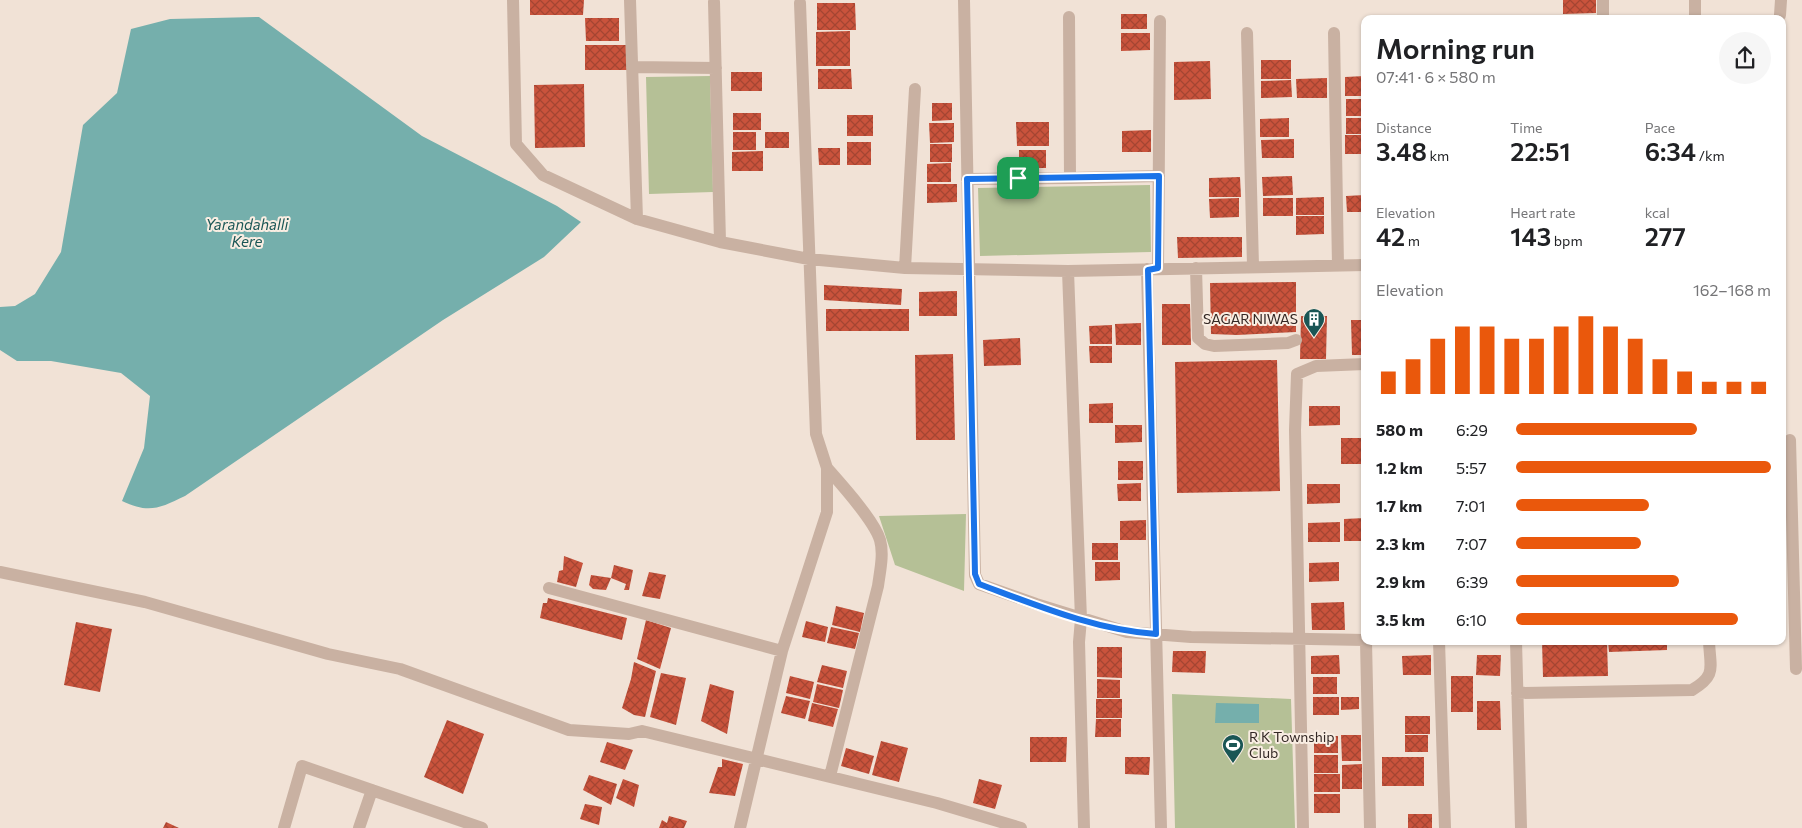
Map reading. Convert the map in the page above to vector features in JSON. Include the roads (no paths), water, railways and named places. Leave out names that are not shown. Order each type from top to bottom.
[{"type":"street","points":[[513,0],[516,144],[543,175],[637,219],[720,242],[809,260],[904,268],[1068,271],[1361,265]]},
{"type":"street","points":[[630,0],[637,219]]},
{"type":"street","points":[[964,0],[970,270],[969,346],[975,574],[979,584],[1082,619],[1127,632],[1361,641]]},
{"type":"street","points":[[1603,0],[1603,15]]},
{"type":"street","points":[[1695,0],[1695,15]]},
{"type":"street","points":[[1780,15],[1781,0]]},
{"type":"street","points":[[714,2],[720,242]]},
{"type":"street","points":[[740,828],[782,651],[827,512],[827,468],[816,434],[800,3]]},
{"type":"street","points":[[1069,17],[1070,178]]},
{"type":"street","points":[[1160,21],[1159,176],[1153,269],[1156,634],[1160,828]]},
{"type":"street","points":[[1247,33],[1253,266]]},
{"type":"street","points":[[1334,33],[1338,266]]},
{"type":"street","points":[[632,68],[716,68]]},
{"type":"street","points":[[904,268],[914,89]]},
{"type":"street","points":[[967,179],[1159,176]]},
{"type":"street","points":[[1196,268],[1198,338],[1205,344],[1214,346],[1267,344],[1288,343],[1296,340]]},
{"type":"street","points":[[1068,271],[1082,619],[1079,642],[1084,828]]},
{"type":"street","points":[[1303,828],[1295,430],[1297,374],[1316,366],[1361,364]]},
{"type":"street","points":[[1791,440],[1796,669]]},
{"type":"street","points":[[827,468],[858,504],[880,539],[882,555],[878,586],[830,776]]},
{"type":"street","points":[[0,572],[145,602],[328,654],[400,669],[569,730],[629,734],[642,731],[757,757],[937,803],[1021,828]]},
{"type":"street","points":[[549,588],[782,651]]},
{"type":"street","points":[[1365,645],[1370,828]]},
{"type":"street","points":[[1439,645],[1445,828]]},
{"type":"street","points":[[1516,645],[1521,828]]},
{"type":"street","points":[[1517,693],[1692,690],[1706,681],[1710,674],[1709,645]]},
{"type":"street","points":[[284,828],[302,766],[372,790],[450,823],[482,828]]},
{"type":"street","points":[[359,828],[372,790]]},
{"type":"water","name":"Yarandahalli Kere","points":[[259,17],[422,136],[557,206],[581,222],[544,257],[443,320],[185,496],[154,508],[131,505],[122,501],[144,448],[150,396],[121,373],[51,361],[17,361],[0,350],[0,307],[15,306],[35,294],[61,252],[83,125],[117,93],[131,29],[170,19]]},
{"type":"water","points":[[1216,703],[1259,704],[1259,723],[1215,723]]},
{"type":"place","name":"SAGAR NIWAS","points":[[1314,338]]},
{"type":"place","name":"R K Township Club","points":[[1233,764]]}]
